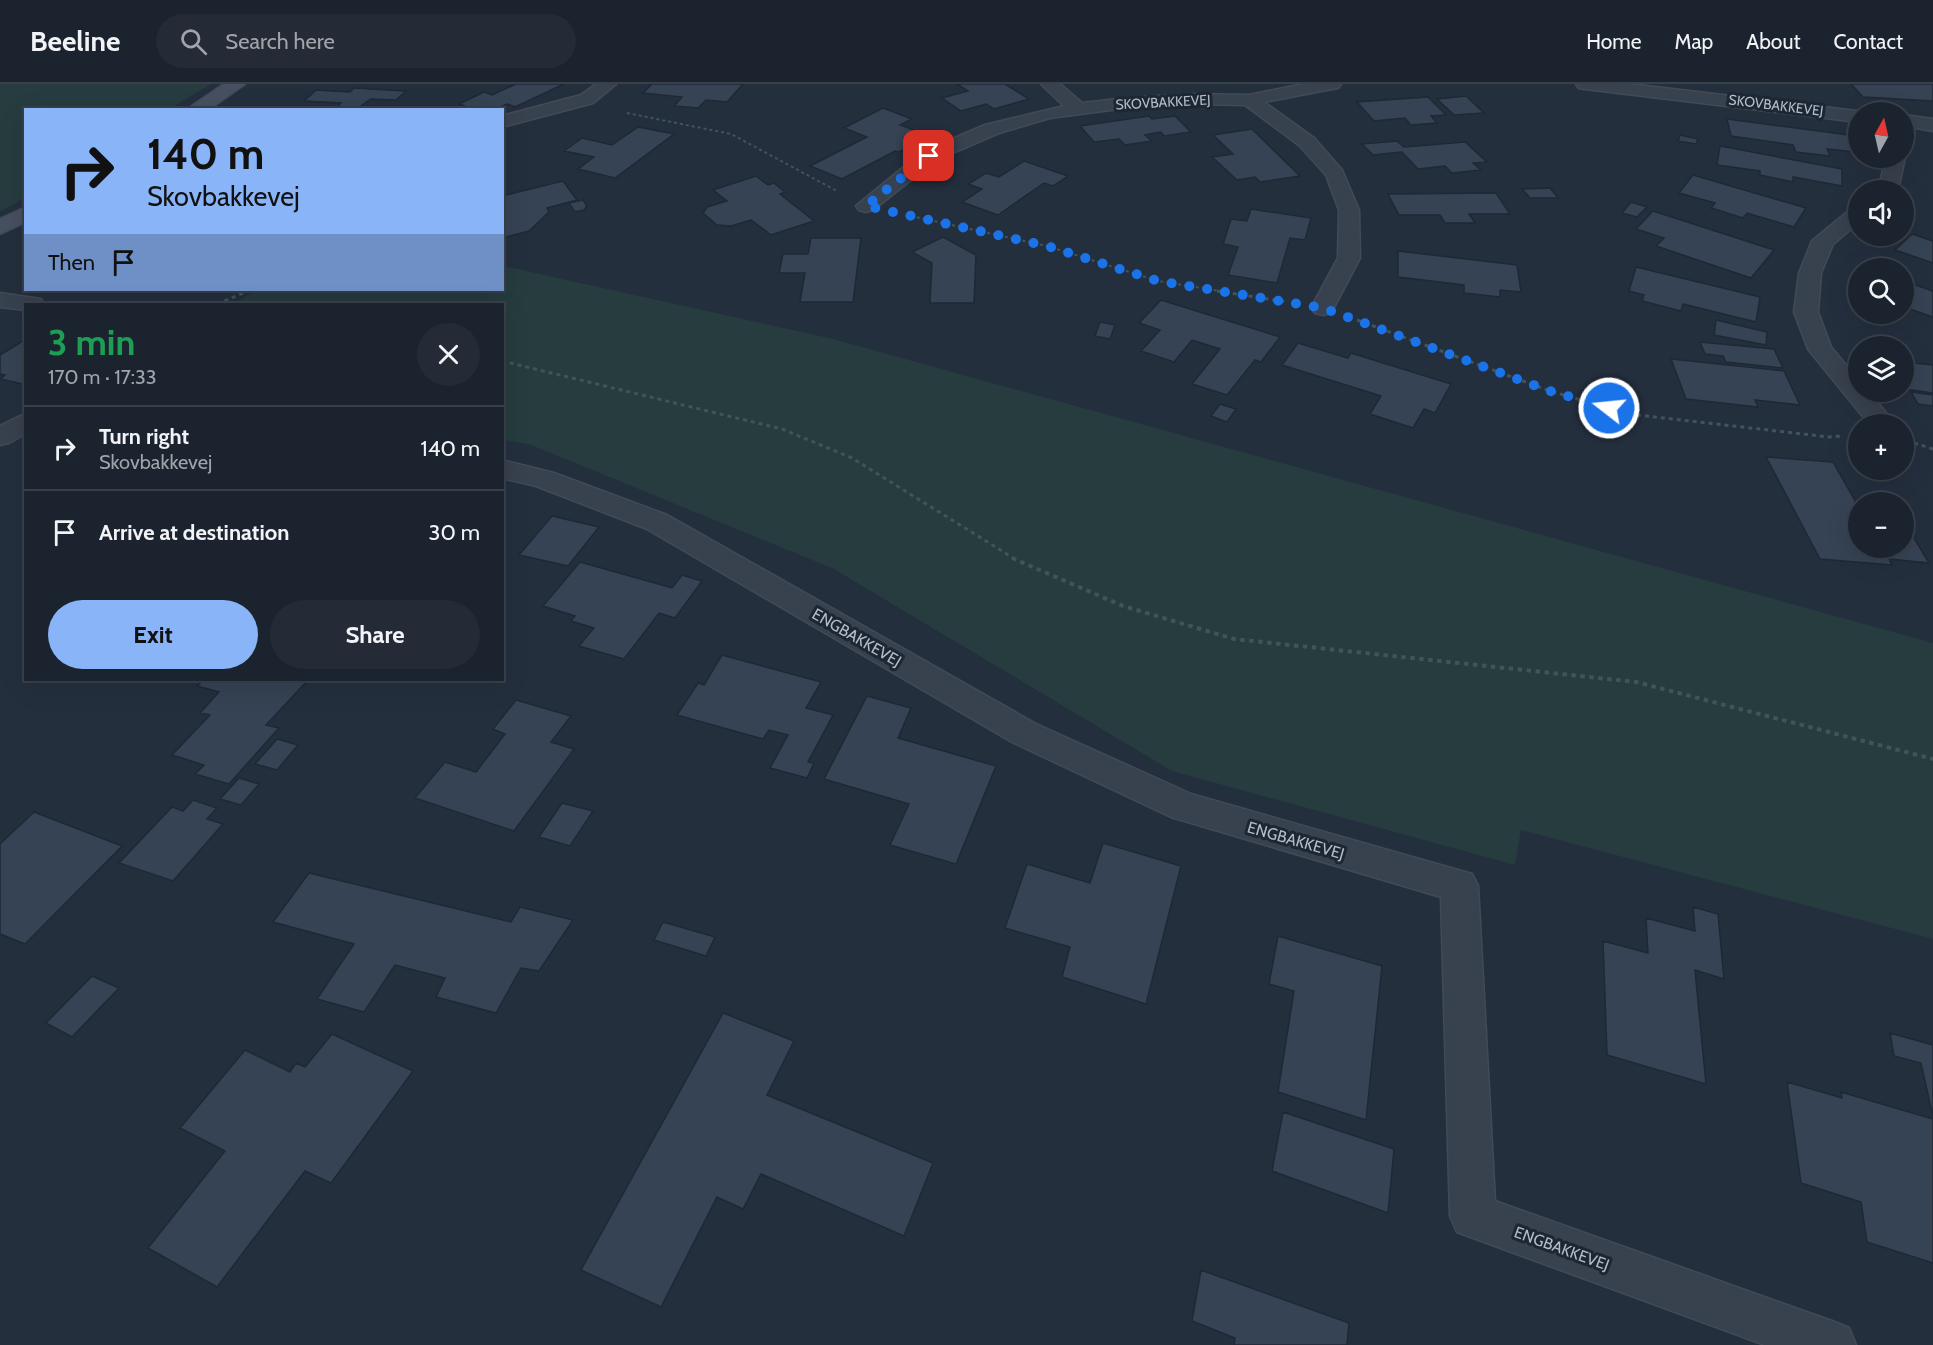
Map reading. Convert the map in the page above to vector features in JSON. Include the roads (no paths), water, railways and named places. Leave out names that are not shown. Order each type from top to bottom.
[{"type":"street","points":[[198,108],[236,84]]},
{"type":"street","points":[[504,121],[586,99],[608,84]]},
{"type":"street","points":[[1050,84],[1078,109]]},
{"type":"street","name":"SKOVBAKKEVEJ","points":[[866,206],[929,156],[992,129],[1049,113],[1148,101],[1249,100],[1332,84]]},
{"type":"street","name":"SKOVBAKKEVEJ","points":[[1585,84],[1848,115]]},
{"type":"street","points":[[1249,100],[1307,142],[1335,174],[1348,210],[1349,258],[1323,308]]},
{"type":"street","points":[[1914,122],[1933,125]]},
{"type":"street","points":[[0,228],[24,214]]},
{"type":"street","points":[[1848,221],[1823,241],[1810,273],[1806,312],[1820,349],[1874,414]]},
{"type":"street","points":[[0,300],[25,303]]},
{"type":"street","points":[[0,437],[24,422]]},
{"type":"street","name":"ENGBAKKEVEJ","points":[[504,469],[544,479],[657,522],[1024,733],[1183,807],[1459,886],[1473,1216],[1832,1345]]}]
